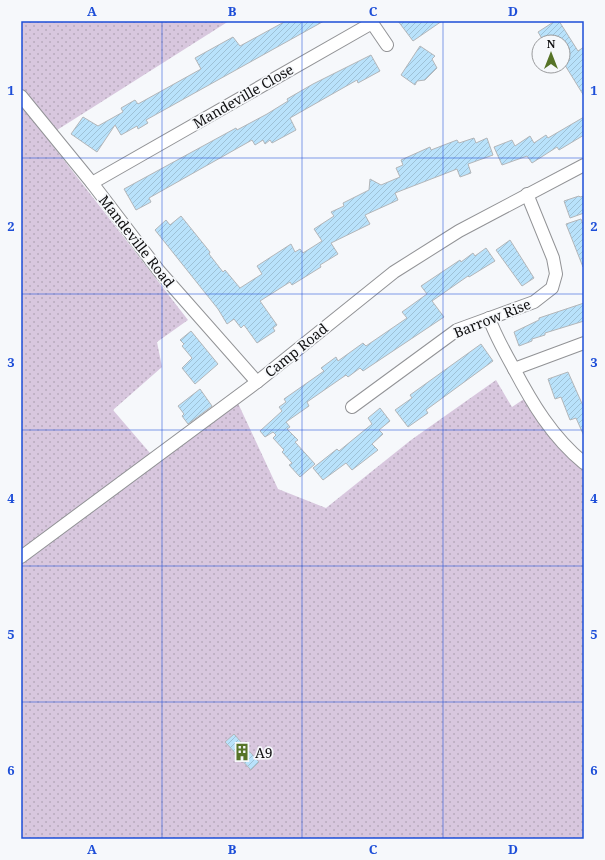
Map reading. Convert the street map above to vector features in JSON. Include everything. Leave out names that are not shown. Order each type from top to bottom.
[{"type":"street","name":"Mandeville Close","points":[[92,183],[371,22],[387,45]]},
{"type":"street","name":"Mandeville Road","points":[[21,96],[92,183],[159,271],[257,382]]},
{"type":"street","name":"Camp Road","points":[[21,557],[257,382],[394,272],[459,231],[584,165]]},
{"type":"street","name":"Barrow Rise","points":[[352,407],[449,335],[465,326],[534,302],[547,293],[554,282],[556,274],[553,258],[527,194]]},
{"type":"street","points":[[489,318],[494,333],[546,424],[584,463]]},
{"type":"street","points":[[514,369],[584,343]]},
{"type":"shaded area","points":[[21,21],[229,21],[46,137],[188,320],[157,342],[162,367],[113,410],[150,453],[167,452],[236,399],[278,489],[326,508],[411,440],[496,380],[512,407],[524,399],[531,411],[584,469],[584,839],[21,839]]},
{"type":"building","points":[[286,21],[324,21],[146,120],[148,123],[138,129],[137,126],[121,135],[115,125],[97,152],[71,134],[83,117],[98,126],[123,112],[121,108],[135,100],[138,104],[201,69],[195,58],[233,37],[240,46]]},
{"type":"building","points":[[398,21],[442,21],[413,41]]},
{"type":"building","points":[[555,21],[559,21],[567,34],[539,34],[538,32]]},
{"type":"building","points":[[571,40],[578,51],[584,47],[584,96],[570,74]]},
{"type":"building","points":[[420,46],[435,56],[432,59],[437,68],[425,80],[417,81],[415,85],[401,75]]},
{"type":"building","points":[[371,55],[380,71],[358,83],[357,80],[290,118],[296,130],[272,143],[270,140],[265,144],[263,140],[255,145],[252,140],[149,198],[151,202],[136,210],[124,189],[236,128],[237,130],[267,114],[288,101],[287,99],[313,84]]},
{"type":"building","points":[[584,117],[584,135],[559,150],[557,147],[532,163],[527,156],[502,165],[494,147],[512,140],[515,146],[530,136],[534,143],[546,135],[548,138]]},
{"type":"building","points":[[474,138],[476,143],[487,138],[493,155],[468,164],[471,173],[460,177],[457,169],[395,193],[398,200],[365,215],[370,224],[331,243],[338,254],[320,265],[321,267],[292,285],[290,282],[260,301],[277,325],[273,328],[275,331],[257,343],[244,325],[241,328],[234,319],[227,324],[218,309],[155,230],[166,220],[170,225],[181,216],[210,252],[209,254],[223,272],[225,270],[240,288],[262,274],[257,266],[291,244],[295,252],[300,249],[303,253],[322,241],[314,229],[334,216],[331,212],[344,206],[343,203],[369,190],[370,179],[381,185],[400,177],[396,168],[403,165],[401,160],[430,147],[431,150],[457,140],[459,143]]},
{"type":"building","points":[[579,196],[584,196],[584,213],[570,218],[564,201]]},
{"type":"building","points":[[581,219],[584,227],[583,267],[566,224]]},
{"type":"building","points":[[510,240],[534,278],[522,286],[496,250]]},
{"type":"building","points":[[486,248],[495,261],[469,277],[468,276],[432,301],[444,317],[363,371],[360,368],[348,377],[346,375],[307,402],[309,406],[286,422],[290,427],[287,429],[298,440],[295,442],[315,464],[300,477],[289,465],[292,463],[282,452],[284,450],[273,438],[276,435],[273,432],[265,437],[260,431],[282,411],[279,407],[286,402],[284,399],[324,371],[321,368],[336,357],[338,361],[363,343],[366,346],[407,318],[402,312],[427,294],[421,286],[460,260],[461,262],[473,253],[475,256]]},
{"type":"building","points":[[584,303],[584,321],[545,333],[545,335],[532,339],[532,341],[519,346],[514,332],[539,320],[539,318]]},
{"type":"building","points":[[191,331],[218,364],[195,384],[182,368],[192,358],[182,346],[184,344],[180,340]]},
{"type":"building","points":[[481,344],[493,361],[426,410],[428,413],[408,427],[395,410],[412,398],[410,395]]},
{"type":"building","points":[[568,372],[584,408],[584,436],[576,418],[570,420],[561,397],[555,399],[548,379]]},
{"type":"building","points":[[200,389],[212,406],[188,424],[182,416],[184,414],[178,406]]},
{"type":"building","points":[[380,408],[390,421],[379,430],[383,434],[372,444],[378,450],[352,470],[346,463],[323,480],[313,468],[337,449],[339,451],[372,424],[368,418]]},
{"type":"building","name":"A9","points":[[234,734],[259,762],[251,770],[225,742]]},
{"type":"place","name":"A9","points":[[242,752]]}]
